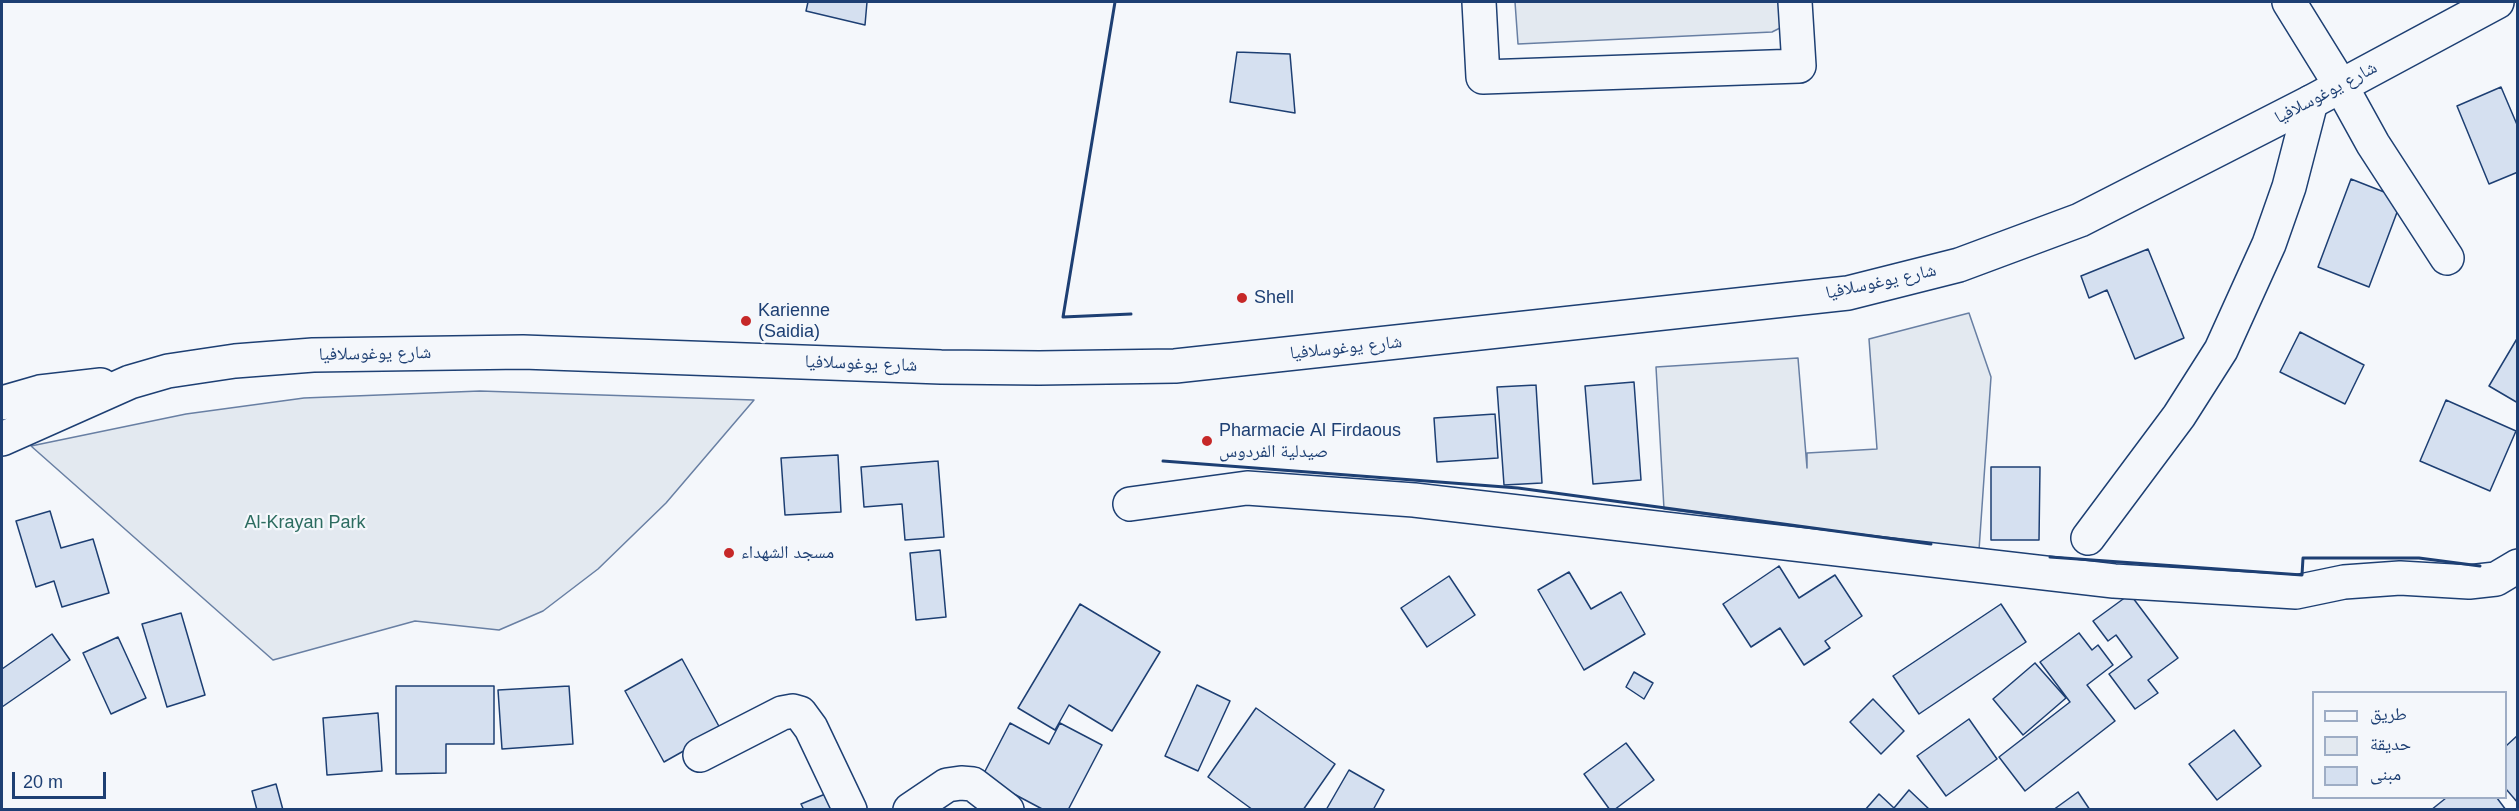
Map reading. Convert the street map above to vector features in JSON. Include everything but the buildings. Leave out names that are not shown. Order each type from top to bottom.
[{"type":"main road","points":[[1479,2],[1484,77],[1799,66],[1795,2]]},
{"type":"main road","points":[[2289,2],[2341,86],[2373,144],[2447,258]]},
{"type":"main road","name":"شارع يوغوسلافيا","points":[[130,382],[168,371],[235,361],[360,354],[522,352],[1028,368],[1175,366],[1848,293],[1959,264],[2080,220],[2311,102],[2497,2]]},
{"type":"main road","points":[[2088,538],[2179,416],[2221,350],[2273,235],[2289,187],[2311,102]]},
{"type":"main road","points":[[2,403],[40,392],[130,382]]},
{"type":"main road","points":[[2,439],[130,382]]},
{"type":"main road","points":[[1130,504],[1247,488],[1402,499],[2114,581],[2296,592],[2344,582],[2400,578],[2469,582],[2496,579],[2517,566]]},
{"type":"main road","points":[[700,755],[782,713],[794,711],[800,713],[811,728],[850,810]]},
{"type":"main road","points":[[910,810],[947,785],[961,783],[973,784],[1007,810]]},
{"type":"green space","points":[[1515,2],[1786,2],[1786,25],[1772,32],[1518,44]]},
{"type":"green space","points":[[1969,313],[1991,377],[1979,550],[1664,509],[1656,367],[1798,358],[1807,468],[1807,453],[1877,449],[1869,339]]},
{"type":"green space","name":"Al-Krayan Park","points":[[480,391],[754,400],[666,503],[598,569],[543,611],[499,630],[415,621],[273,660],[31,446],[186,414],[304,398]]},
{"type":"wall","points":[[1115,2],[1063,317],[1131,314]]},
{"type":"wall","points":[[1163,461],[1518,488],[1931,544]]},
{"type":"wall","points":[[2050,557],[2302,575],[2303,558],[2419,558],[2480,566]]},
{"type":"place","name":"Shell","points":[[1242,298]]},
{"type":"place","name":"Karienne (Saidia)","points":[[746,321]]},
{"type":"place","name":"Pharmacie Al Firdaous صيدلية الفردوس","points":[[1207,441]]},
{"type":"place","name":"مسجد الشهداء","points":[[729,553]]}]
